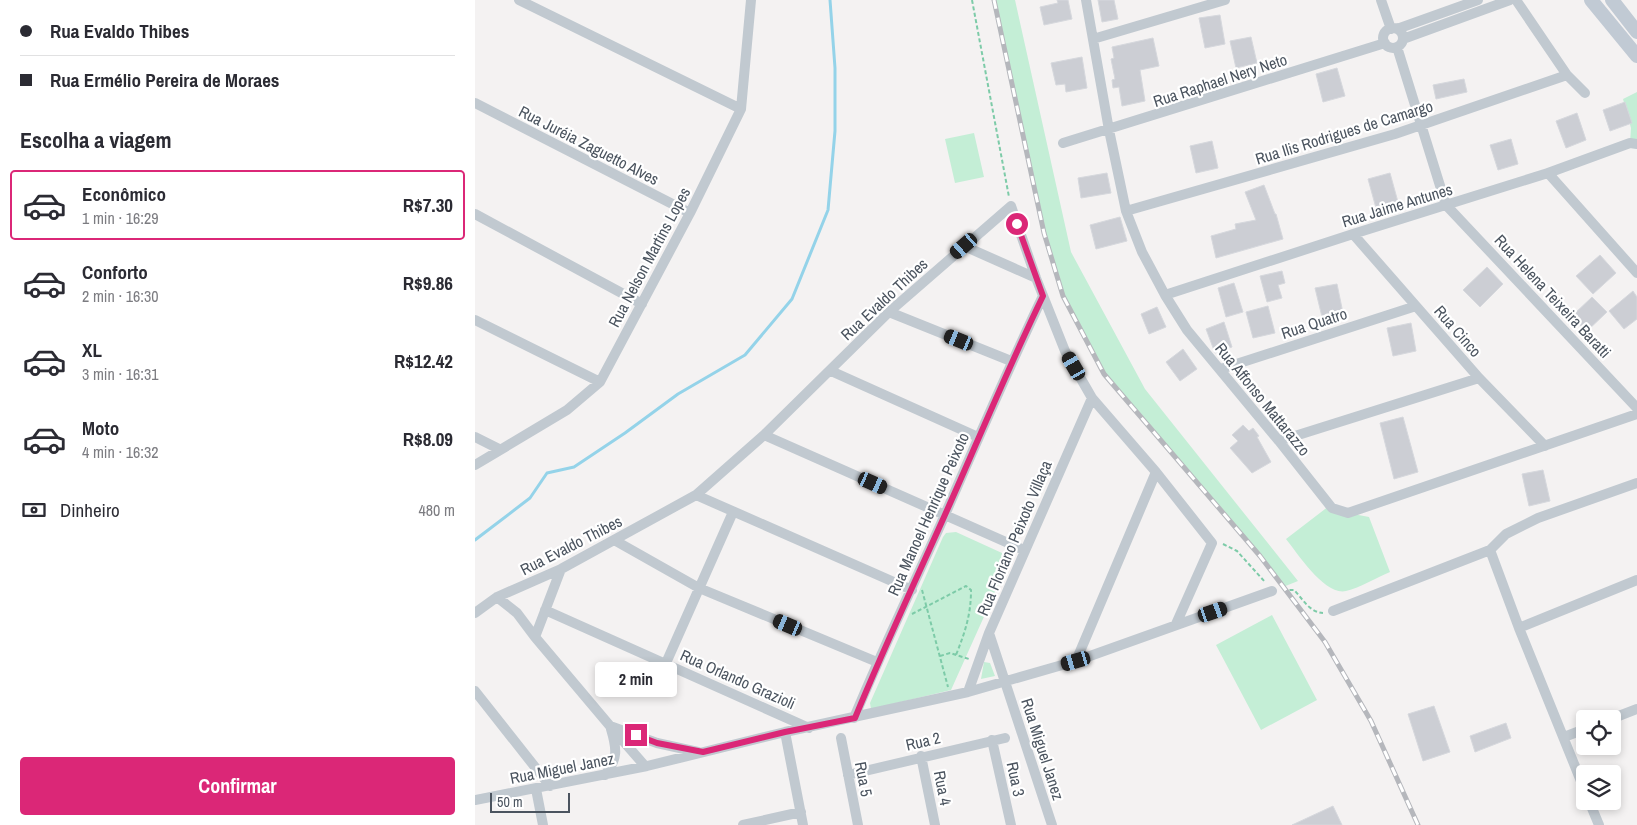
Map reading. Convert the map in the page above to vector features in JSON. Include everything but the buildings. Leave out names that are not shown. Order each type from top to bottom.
[{"type":"main road","points":[[1591,0],[1637,56]]},
{"type":"main road","points":[[1612,0],[1637,32]]},
{"type":"street","points":[[519,0],[741,110]]},
{"type":"street","name":"Rua Affonso Mattarazzo","points":[[1086,0],[1109,130],[1126,211],[1142,252],[1165,295],[1187,330],[1221,369],[1332,508],[1348,512],[1637,414]]},
{"type":"street","points":[[1093,39],[1225,0]]},
{"type":"street","points":[[1381,0],[1394,29],[1401,32],[1400,43],[1421,126],[1446,205]]},
{"type":"street","points":[[1478,0],[1388,30],[1384,36],[1385,43],[1390,48],[1510,0]]},
{"type":"street","points":[[1516,0],[1567,75],[1585,93]]},
{"type":"street","name":"Rua Nelson Martins Lopes","points":[[475,465],[567,410],[600,382],[690,213],[741,110],[749,1]]},
{"type":"street","name":"Rua Raphael Nery Neto","points":[[1063,143],[1385,43]]},
{"type":"street","name":"Rua Ilis Rodrigues de Camargo","points":[[1126,211],[1421,126],[1567,75]]},
{"type":"street","name":"Rua Juréia Zaguetto Alves","points":[[475,103],[690,213]]},
{"type":"street","name":"Rua Jaime Antunes","points":[[1165,295],[1548,173],[1630,143],[1637,144]]},
{"type":"street","points":[[1548,173],[1637,273]]},
{"type":"street","name":"Rua Helena Teixeira Baratti","points":[[1446,205],[1637,408]]},
{"type":"street","points":[[1011,206],[1036,278],[1065,351],[1091,398],[1211,541],[1176,624]]},
{"type":"street","name":"Rua Evaldo Thibes","points":[[475,613],[497,597],[561,569],[696,495],[764,435],[889,312],[1011,206]]},
{"type":"street","points":[[475,214],[642,304]]},
{"type":"street","name":"Rua Cinco","points":[[1353,234],[1479,378],[1545,446]]},
{"type":"street","points":[[964,246],[1036,278]]},
{"type":"street","name":"Rua Manoel Henrique Peixoto","points":[[855,718],[877,662],[945,515],[1011,362],[1043,296]]},
{"type":"street","name":"Rua Quatro","points":[[1221,369],[1416,306]]},
{"type":"street","points":[[889,312],[1011,362]]},
{"type":"street","points":[[475,320],[600,382]]},
{"type":"street","points":[[831,371],[978,437]]},
{"type":"street","points":[[1279,441],[1479,378]]},
{"type":"street","name":"Rua Floriano Peixoto Villaça","points":[[968,692],[989,633],[1091,398]]},
{"type":"street","points":[[764,435],[1024,550]]},
{"type":"street","points":[[475,437],[499,449]]},
{"type":"street","points":[[1076,661],[1155,472]]},
{"type":"street","points":[[1333,611],[1490,550],[1506,534],[1538,518],[1637,483]]},
{"type":"street","points":[[696,495],[911,590]]},
{"type":"street","points":[[667,663],[733,512]]},
{"type":"street","points":[[615,540],[699,588],[877,662]]},
{"type":"street","points":[[1490,550],[1519,628],[1576,767]]},
{"type":"street","points":[[535,637],[561,569]]},
{"type":"street","points":[[1519,628],[1637,580]]},
{"type":"street","name":"Rua Miguel Janez","points":[[475,800],[605,775],[785,732],[968,692],[1076,661],[1272,591]]},
{"type":"street","points":[[497,597],[517,613],[535,637],[645,766]]},
{"type":"street","name":"Rua Orlando Grazioli","points":[[545,610],[809,728]]},
{"type":"street","name":"Rua Miguel Janez","points":[[989,633],[1052,825]]},
{"type":"street","points":[[475,691],[550,786]]},
{"type":"street","points":[[1621,715],[1637,709]]},
{"type":"street","points":[[610,726],[657,743],[703,752]]},
{"type":"street","points":[[605,775],[613,765],[616,755],[615,742],[610,726]]},
{"type":"street","points":[[785,732],[803,825]]},
{"type":"street","points":[[1564,737],[1576,732]]},
{"type":"street","name":"Rua 5","points":[[841,738],[857,825]]},
{"type":"street","name":"Rua 2","points":[[848,774],[1005,738]]},
{"type":"street","name":"Rua 3","points":[[992,740],[1011,825]]},
{"type":"street","name":"Rua 4","points":[[921,756],[935,825]]},
{"type":"street","points":[[536,789],[543,825]]},
{"type":"street","points":[[1593,810],[1599,825]]},
{"type":"street","points":[[743,825],[801,812]]},
{"type":"path","points":[[972,0],[1011,206]]},
{"type":"path","points":[[1211,541],[1237,551],[1272,591],[1294,590],[1309,608],[1317,612],[1333,611]]},
{"type":"path","points":[[918,574],[950,696]]},
{"type":"path","points":[[896,622],[966,586],[971,590],[969,621],[956,655]]},
{"type":"path","points":[[940,656],[944,654],[956,655],[978,663]]},
{"type":"green space","points":[[994,0],[1015,0],[1071,252],[1145,389],[1298,581],[1283,587],[1260,556],[1104,374],[1063,296],[1044,233]]},
{"type":"green space","points":[[1637,92],[1637,144],[1630,143],[1631,128],[1623,99]]},
{"type":"green space","points":[[974,133],[984,177],[955,183],[945,139]]},
{"type":"green space","points":[[1329,506],[1348,513],[1369,517],[1390,572],[1346,591],[1338,591],[1321,581],[1286,539]]},
{"type":"green space","points":[[956,532],[1002,553],[1009,561],[951,690],[871,709],[870,703],[943,537],[946,533]]},
{"type":"green space","points":[[1272,615],[1317,700],[1261,730],[1216,645]]},
{"type":"green space","points":[[984,662],[990,663],[995,676],[981,679]]},
{"type":"waterway","points":[[475,540],[530,498],[547,473],[574,467],[678,394],[745,355],[792,299],[828,210],[835,131],[835,68],[830,0]]},
{"type":"railway","points":[[994,0],[1044,233],[1063,296],[1104,374],[1260,556],[1325,642],[1371,721],[1418,825]]},
{"type":"route","points":[[636,735],[657,743],[703,752],[785,732],[855,718],[877,662],[945,515],[1011,362],[1043,296],[1017,224]]}]
